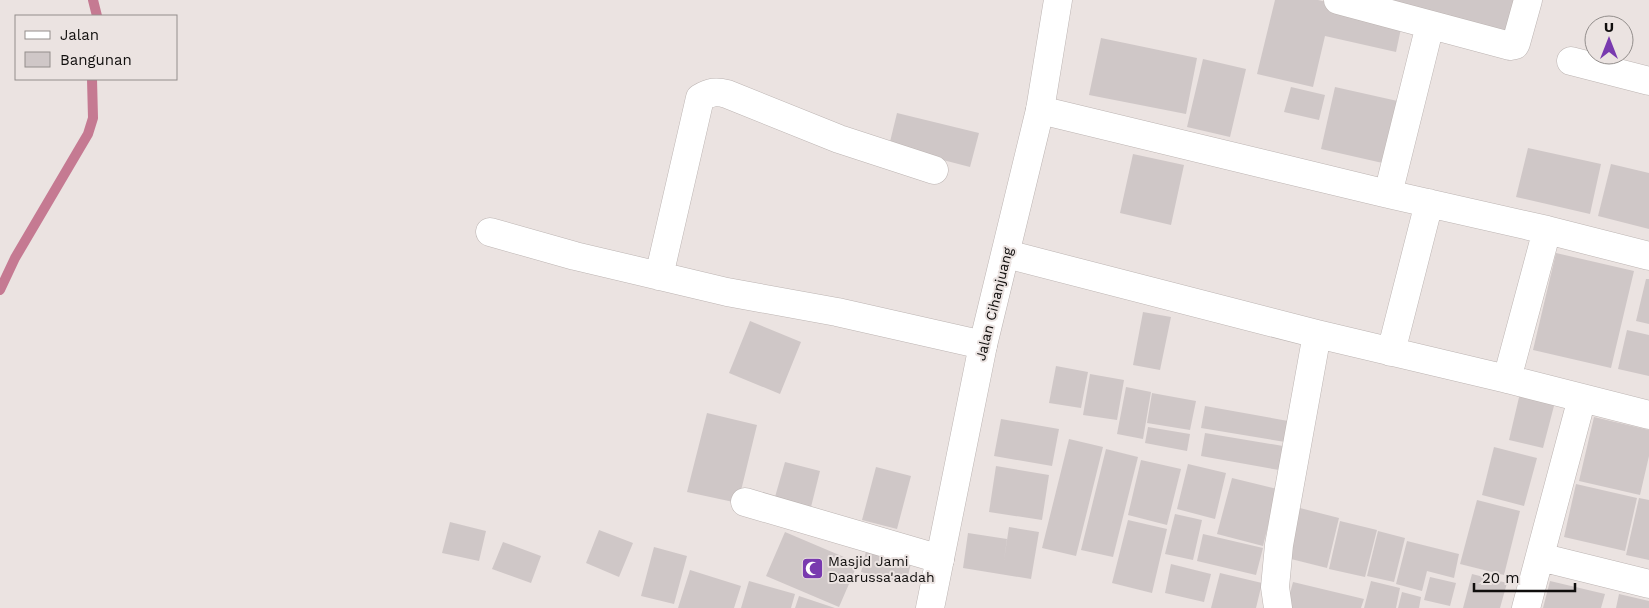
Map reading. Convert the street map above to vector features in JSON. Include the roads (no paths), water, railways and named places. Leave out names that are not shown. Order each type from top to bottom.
[{"type":"street","name":"Jalan Cihanjuang","points":[[930,608],[983,345],[1040,110],[1058,0]]},
{"type":"street","points":[[1338,0],[1510,46],[1515,45],[1528,0]]},
{"type":"street","points":[[1388,194],[1430,25]]},
{"type":"street","points":[[1571,62],[1649,81]]},
{"type":"street","points":[[659,276],[700,98],[708,93],[717,91],[727,94],[839,138],[934,170]]},
{"type":"street","points":[[1040,110],[1388,194],[1547,230],[1649,256]]},
{"type":"street","points":[[1391,352],[1429,203]]},
{"type":"street","points":[[1508,379],[1547,230]]},
{"type":"street","points":[[490,232],[575,256],[727,292],[837,312],[983,345]]},
{"type":"street","points":[[1006,254],[1317,334],[1508,379],[1649,415]]},
{"type":"street","points":[[1278,608],[1275,587],[1279,545],[1317,334]]},
{"type":"street","points":[[1526,608],[1582,398]]},
{"type":"street","points":[[745,502],[940,559]]},
{"type":"street","points":[[1540,557],[1649,584]]},
{"type":"waterway","points":[[93,0],[97,15]]},
{"type":"waterway","points":[[0,290],[15,258],[88,134],[93,118],[92,80]]},
{"type":"place","name":"Masjid Jami Daarussa'aadah","points":[[812,569]]}]
